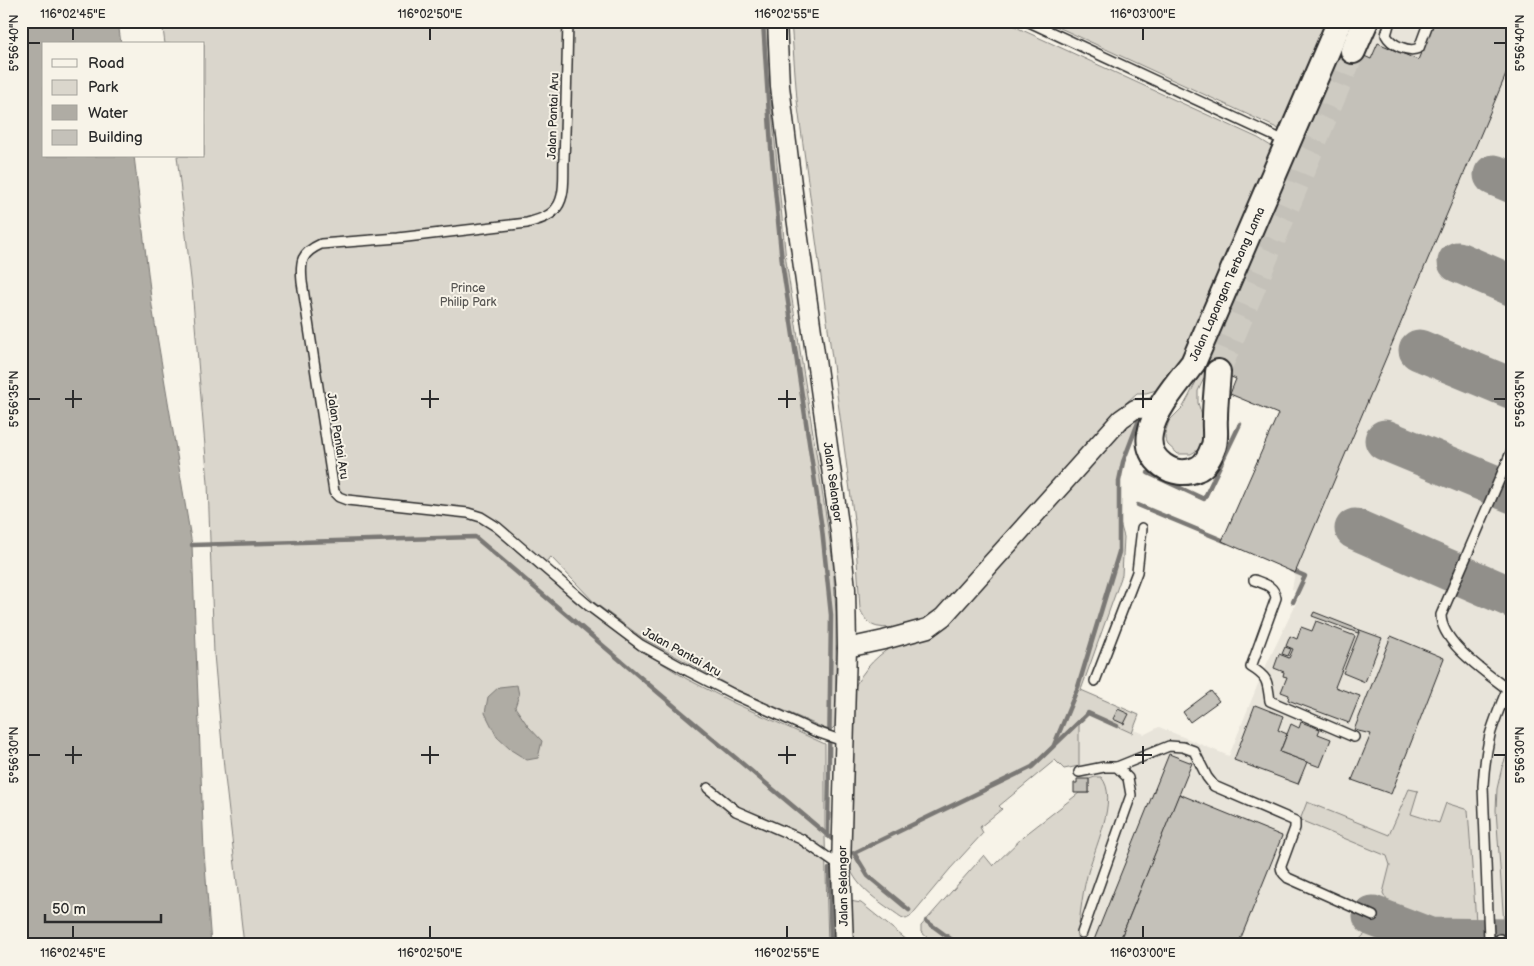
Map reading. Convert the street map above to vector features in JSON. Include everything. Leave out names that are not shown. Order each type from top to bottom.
[{"type":"main road","name":"Jalan Lapangan Terbang Lama","points":[[1218,372],[1214,446],[1208,460],[1198,469],[1182,473],[1164,466],[1151,453],[1149,436],[1153,420],[1192,362],[1340,21]]},
{"type":"main road","points":[[1353,51],[1366,21]]},
{"type":"street","name":"Jalan Selangor","points":[[777,21],[780,86],[846,589],[847,648],[841,868],[844,945]]},
{"type":"street","points":[[847,648],[928,628],[943,617],[1121,419],[1135,410],[1161,408]]},
{"type":"lane","name":"Jalan Pantai Aru","points":[[568,21],[563,178],[562,195],[557,208],[545,217],[527,224],[398,238],[320,244],[310,249],[303,257],[301,269],[302,282],[334,492],[338,498],[347,500],[468,513],[481,517],[497,527],[589,606],[641,645],[735,695],[814,731],[844,741]]},
{"type":"lane","points":[[1026,21],[1288,143]]},
{"type":"lane","points":[[1390,21],[1386,36],[1389,41],[1414,51],[1419,48],[1429,21]]},
{"type":"lane","points":[[1507,689],[1462,651],[1451,639],[1443,628],[1441,615],[1513,448]]},
{"type":"lane","points":[[1095,681],[1137,572],[1142,528]]},
{"type":"lane","points":[[1254,580],[1270,586],[1275,592],[1276,598],[1251,667],[1262,674],[1268,683],[1270,701],[1354,737]]},
{"type":"lane","points":[[1489,939],[1483,786],[1485,763],[1490,734],[1513,675]]},
{"type":"lane","points":[[1079,772],[1117,766],[1169,746],[1183,747],[1194,751],[1214,786],[1294,821],[1295,828],[1281,866],[1283,874],[1288,878],[1373,916]]},
{"type":"lane","points":[[1082,933],[1131,795],[1128,778],[1117,766]]},
{"type":"lane","points":[[708,788],[736,811],[801,839],[841,868]]},
{"type":"shaded area","points":[[1375,21],[1513,21],[1513,945],[1069,945],[1077,872],[1079,698],[1135,723],[1133,730],[1145,734],[1159,727],[1229,756],[1262,674],[1301,593],[1292,589],[1295,573],[1222,541],[1278,414],[1236,379],[1197,363],[1335,43],[1361,54]]},
{"type":"green space","name":"Prince Philip Park","points":[[162,21],[767,21],[771,100],[786,261],[833,561],[836,613],[836,725],[832,729],[826,729],[739,691],[644,639],[595,603],[551,557],[538,568],[574,601],[639,649],[687,679],[734,703],[825,744],[828,945],[244,945],[224,768],[214,654],[208,483],[192,288],[177,158],[205,158],[205,42],[165,42]]},
{"type":"green space","points":[[791,21],[1007,21],[1020,29],[1258,138],[1275,150],[1182,361],[1160,389],[1146,393],[1137,393],[1117,411],[943,607],[926,620],[905,626],[877,627],[866,620],[860,609],[855,527],[797,100]]},
{"type":"green space","points":[[1045,21],[1327,21],[1282,126],[1279,129]]},
{"type":"green space","points":[[1202,369],[1207,372],[1198,391],[1198,403],[1206,428],[1202,447],[1191,454],[1178,454],[1168,445],[1165,433],[1169,421],[1183,407]]},
{"type":"green space","points":[[1134,418],[1139,420],[1123,462],[1119,481],[1119,519],[1124,537],[1122,575],[1081,690],[1139,715],[1132,733],[1088,713],[1079,722],[1079,766],[1064,769],[1055,760],[999,806],[1002,809],[980,827],[983,833],[910,917],[906,919],[901,917],[878,901],[857,881],[849,865],[853,691],[861,676],[886,650],[908,639],[934,631],[951,621],[1121,427]]},
{"type":"green space","points":[[1513,740],[1513,925],[1504,925],[1496,810],[1497,789],[1502,767]]},
{"type":"green space","points":[[1101,777],[1106,786],[1108,798],[1107,811],[1085,884],[1076,945],[936,945],[921,932],[921,926],[984,855],[993,866],[1025,835],[1079,793],[1089,793],[1089,779]]},
{"type":"green space","points":[[1409,789],[1418,791],[1411,814],[1439,823],[1446,803],[1468,810],[1476,922],[1443,923],[1401,912],[1391,905],[1383,893],[1390,865],[1387,856],[1300,820],[1307,802],[1389,835]]},
{"type":"green space","points":[[850,901],[861,903],[913,945],[852,945]]},
{"type":"green space","points":[[1380,932],[1396,935],[1406,941],[1406,945],[1357,945],[1366,934]]},
{"type":"water","points":[[21,21],[118,21],[121,42],[42,42],[42,158],[134,158],[152,306],[192,545],[204,852],[211,945],[21,945]]},
{"type":"water","points":[[517,685],[519,695],[515,707],[528,726],[542,741],[538,758],[527,760],[511,750],[497,737],[485,713],[488,697],[499,687]]},
{"type":"building","points":[[1434,21],[1513,21],[1513,58],[1295,573],[1222,541],[1278,414],[1230,394],[1236,379],[1197,363],[1335,43],[1371,59],[1378,43],[1418,60]]},
{"type":"building","points":[[1314,612],[1360,630],[1358,633],[1312,616]]},
{"type":"building","points":[[1316,621],[1355,636],[1335,687],[1360,696],[1349,723],[1288,700],[1289,695],[1281,692],[1287,677],[1283,676],[1284,672],[1274,668],[1279,654],[1289,658],[1293,649],[1286,646],[1290,636],[1297,639],[1301,627],[1312,631]]},
{"type":"building","points":[[1360,630],[1382,638],[1365,682],[1343,673]]},
{"type":"building","points":[[1391,636],[1444,658],[1391,794],[1352,780],[1371,734],[1354,730]]},
{"type":"building","points":[[1285,647],[1291,649],[1288,656],[1282,654]]},
{"type":"building","points":[[1211,691],[1219,701],[1190,722],[1183,712]]},
{"type":"building","points":[[1255,705],[1283,716],[1278,730],[1287,734],[1280,752],[1307,762],[1298,784],[1234,760]]},
{"type":"building","points":[[1118,709],[1129,714],[1124,724],[1113,719]]},
{"type":"building","points":[[1301,722],[1320,729],[1318,734],[1331,739],[1320,767],[1280,752],[1291,724],[1299,728]]},
{"type":"building","points":[[1169,754],[1192,763],[1118,945],[1092,945]]},
{"type":"building","points":[[1077,779],[1089,779],[1089,793],[1074,793],[1074,783],[1077,783]]},
{"type":"building","points":[[1179,794],[1282,836],[1238,945],[1118,945]]},
{"type":"waterway","points":[[763,21],[771,147],[782,262],[822,529],[831,615],[828,836]]},
{"type":"waterway","points":[[1054,745],[1078,687],[1119,552],[1119,481],[1123,462],[1139,420]]},
{"type":"waterway","points":[[1148,473],[1204,499],[1240,424]]},
{"type":"waterway","points":[[1138,505],[1227,542]]},
{"type":"waterway","points":[[192,545],[475,537],[832,839]]},
{"type":"waterway","points":[[1291,570],[1305,576],[1293,602]]},
{"type":"waterway","points":[[909,910],[868,876],[854,853],[1032,767],[1088,713],[1117,726]]},
{"type":"waterway","points":[[829,869],[831,945]]},
{"type":"waterway","points":[[926,921],[959,945]]},
{"type":"taxiway","points":[[1494,175],[1513,183]]},
{"type":"taxiway","points":[[1458,262],[1513,286]]},
{"type":"taxiway","points":[[1419,350],[1513,389]]},
{"type":"taxiway","points":[[1385,440],[1513,493]]},
{"type":"taxiway","points":[[1355,529],[1513,598]]},
{"type":"taxiway","points":[[1373,916],[1430,938],[1513,939]]},
{"type":"tunnel","points":[[1218,372],[1353,51]]}]
